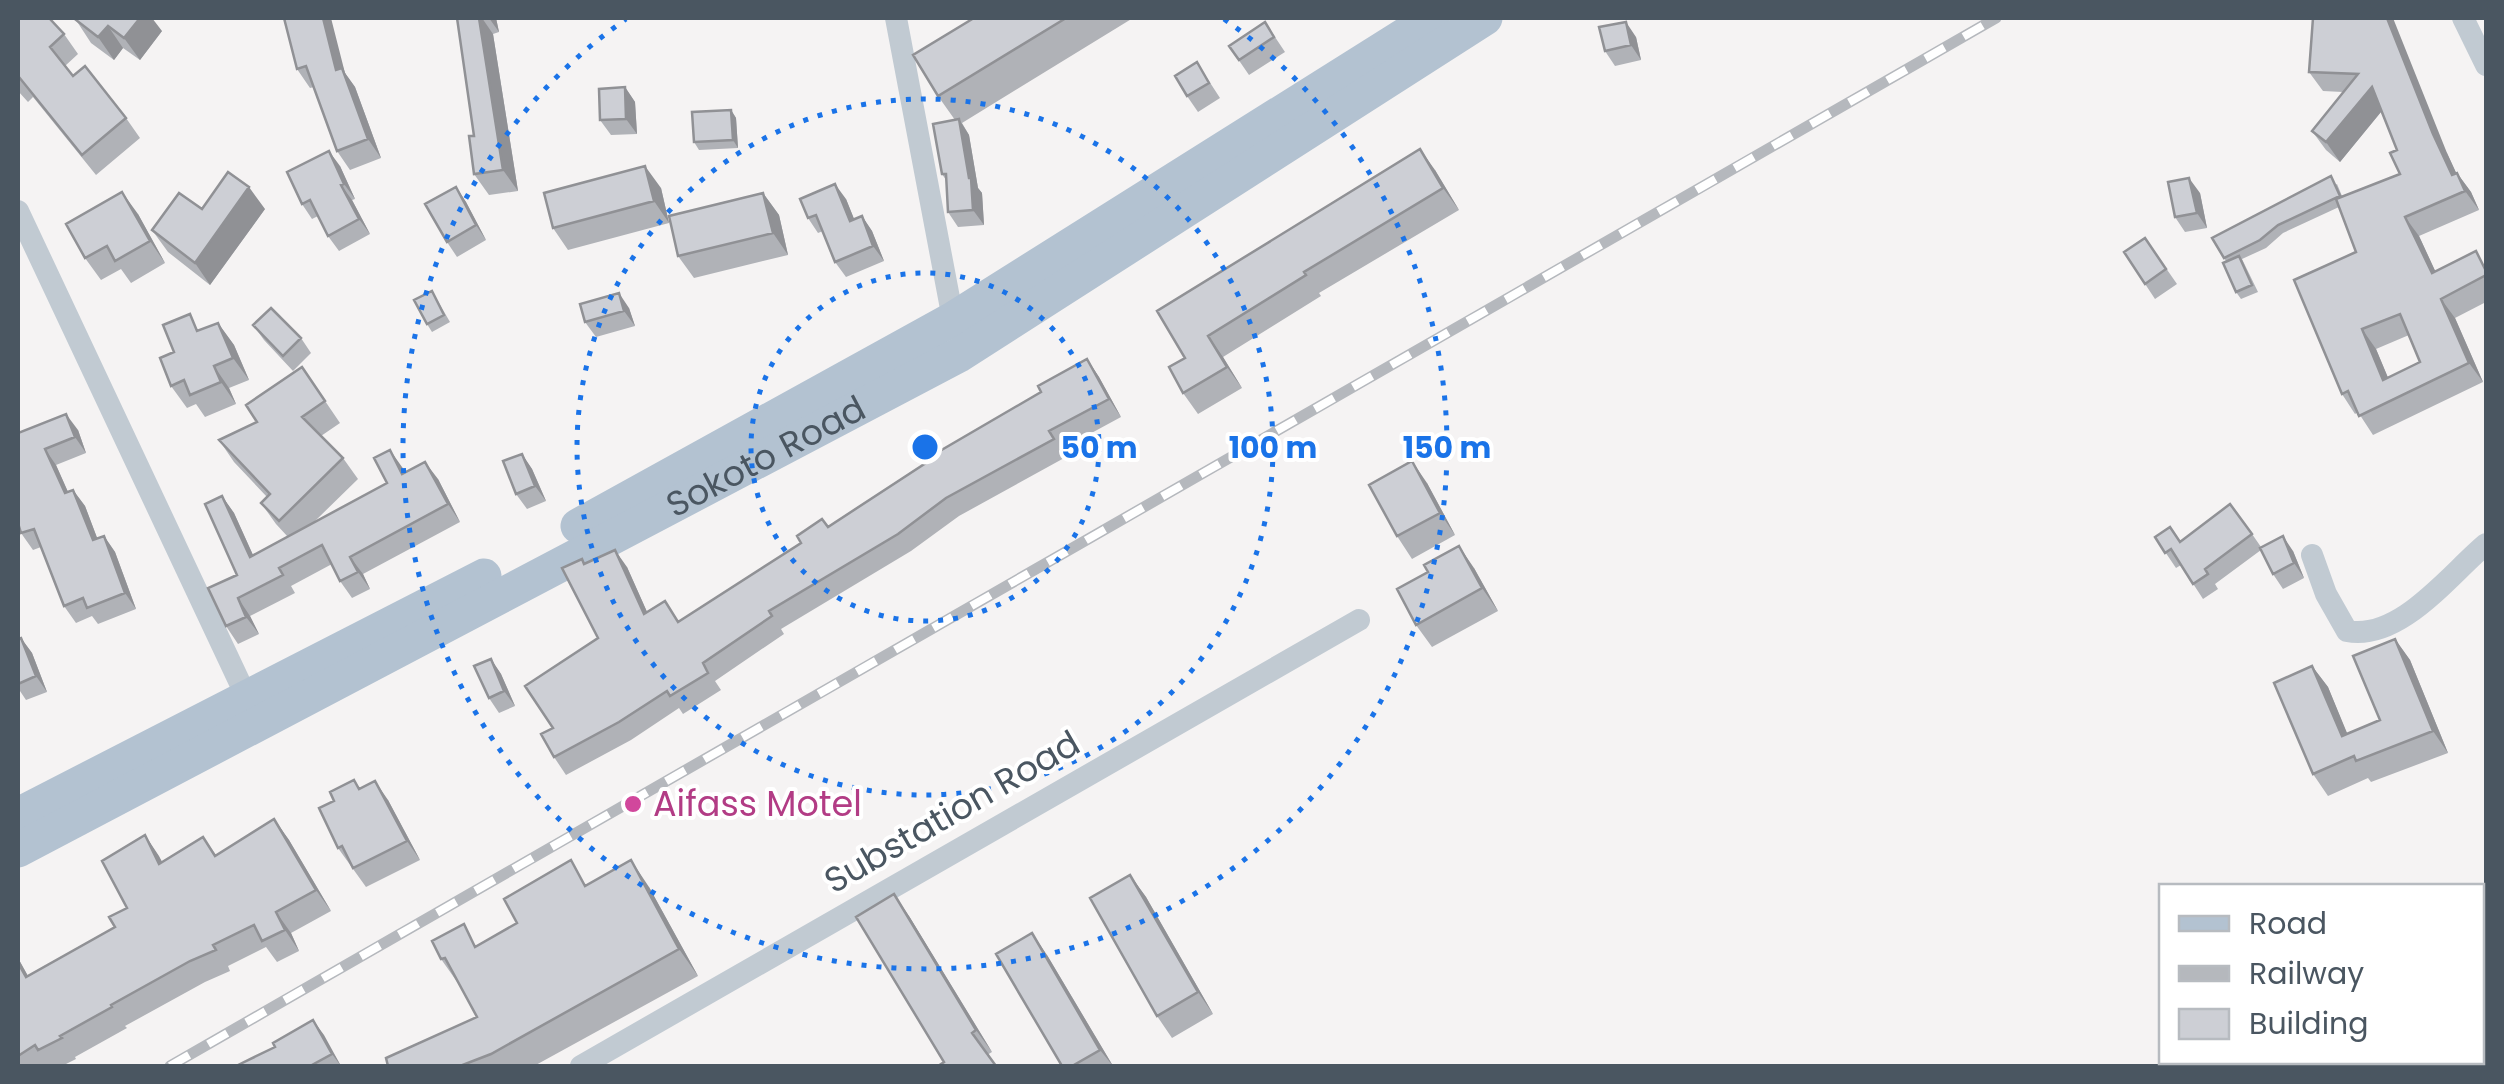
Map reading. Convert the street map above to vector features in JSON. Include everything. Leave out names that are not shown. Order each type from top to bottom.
[{"type":"main road","name":"Sokoto Road","points":[[18,815],[563,535],[953,319],[1432,18]]},
{"type":"main road","name":"Sokoto Road","points":[[18,850],[960,355],[1484,18]]},
{"type":"street","points":[[896,18],[953,319]]},
{"type":"street","points":[[2463,18],[2486,65]]},
{"type":"street","points":[[18,210],[248,700]]},
{"type":"street","points":[[2312,555],[2326,594],[2346,630],[2369,633],[2390,624],[2440,590],[2486,544]]},
{"type":"street","name":"Substation Road","points":[[581,1066],[1360,620]]},
{"type":"building","points":[[18,18],[49,18],[64,34],[50,47],[73,76],[85,66],[126,118],[82,155],[18,78]]},
{"type":"building","points":[[78,18],[140,18],[124,38],[108,26],[98,37]]},
{"type":"building","points":[[284,18],[323,18],[336,70],[342,68],[368,139],[337,151],[306,66],[297,69]]},
{"type":"building","points":[[457,18],[479,18],[503,170],[474,174],[469,136],[474,136]]},
{"type":"building","points":[[974,18],[1066,18],[938,96],[913,55]]},
{"type":"building","points":[[2313,18],[2387,18],[2433,134],[2452,175],[2457,173],[2465,191],[2405,217],[2432,273],[2476,251],[2486,271],[2486,275],[2441,299],[2469,363],[2359,416],[2348,391],[2342,394],[2294,280],[2356,252],[2336,199],[2400,174],[2390,153],[2397,150],[2372,87],[2326,142],[2312,131],[2358,74],[2309,72]],"holes":[[[2400,314],[2420,362],[2383,380],[2362,329]]]},
{"type":"building","points":[[1265,22],[1274,37],[1239,60],[1229,46]]},
{"type":"building","points":[[1626,22],[1631,45],[1605,51],[1599,27]]},
{"type":"building","points":[[1197,62],[1209,83],[1187,96],[1175,76]]},
{"type":"building","points":[[625,87],[626,119],[600,120],[599,89]]},
{"type":"building","points":[[731,110],[733,140],[694,142],[692,112]]},
{"type":"building","points":[[959,119],[973,210],[948,212],[946,174],[942,174],[933,124]]},
{"type":"building","points":[[1420,149],[1443,188],[1208,336],[1227,367],[1183,393],[1169,367],[1185,358],[1157,311]]},
{"type":"building","points":[[329,151],[359,219],[328,236],[310,200],[302,204],[287,172]]},
{"type":"building","points":[[645,166],[654,201],[553,228],[544,193]]},
{"type":"building","points":[[228,172],[249,187],[195,263],[152,230],[179,193],[202,209]]},
{"type":"building","points":[[2331,176],[2340,196],[2278,225],[2260,240],[2224,258],[2212,238]]},
{"type":"building","points":[[2189,178],[2197,213],[2175,217],[2168,182]]},
{"type":"building","points":[[835,184],[850,221],[862,216],[873,246],[835,262],[816,215],[808,218],[800,199]]},
{"type":"building","points":[[456,187],[476,225],[447,242],[425,204]]},
{"type":"building","points":[[122,192],[150,241],[115,261],[107,246],[85,258],[66,224]]},
{"type":"building","points":[[763,193],[773,233],[678,256],[669,216]]},
{"type":"building","points":[[2145,238],[2166,269],[2145,284],[2124,252]]},
{"type":"building","points":[[2239,256],[2252,285],[2236,292],[2223,263]]},
{"type":"building","points":[[432,291],[444,315],[427,324],[414,300]]},
{"type":"building","points":[[619,293],[624,311],[585,322],[580,304]]},
{"type":"building","points":[[271,308],[301,338],[283,356],[253,325]]},
{"type":"building","points":[[190,314],[197,331],[218,323],[233,358],[214,366],[221,382],[190,395],[184,380],[171,386],[160,358],[174,352],[163,325]]},
{"type":"building","points":[[1087,359],[1109,399],[1049,431],[1054,439],[946,498],[898,534],[769,611],[772,616],[703,663],[708,673],[670,696],[667,691],[554,757],[541,734],[553,728],[525,686],[598,638],[562,568],[582,559],[584,564],[615,550],[644,614],[665,601],[678,622],[801,543],[797,536],[822,519],[828,527],[933,455],[1041,392],[1038,386]]},
{"type":"building","points":[[302,367],[325,401],[302,417],[343,458],[279,521],[261,503],[270,494],[219,440],[257,422],[246,405]]},
{"type":"building","points":[[66,414],[75,437],[45,449],[65,493],[73,490],[93,540],[104,536],[125,593],[87,608],[83,598],[64,606],[34,529],[21,533],[18,523],[18,433]]},
{"type":"building","points":[[390,450],[402,474],[425,462],[448,504],[350,557],[358,572],[340,581],[322,545],[279,568],[283,575],[238,598],[246,617],[226,626],[208,588],[237,575],[205,504],[222,496],[250,557],[387,483],[374,458]]},
{"type":"building","points":[[522,454],[535,486],[516,494],[503,461]]},
{"type":"building","points":[[1412,461],[1440,513],[1397,536],[1369,485]]},
{"type":"building","points":[[2230,504],[2252,534],[2205,569],[2208,574],[2193,584],[2171,549],[2165,553],[2155,537],[2170,527],[2180,542]]},
{"type":"building","points":[[2283,536],[2294,563],[2273,574],[2260,548]]},
{"type":"building","points":[[1459,546],[1482,588],[1416,625],[1397,589],[1428,572],[1424,565]]},
{"type":"building","points":[[21,638],[36,676],[18,684],[18,639]]},
{"type":"building","points":[[2395,639],[2433,731],[2356,761],[2354,756],[2313,774],[2274,683],[2312,666],[2342,736],[2380,720],[2353,656]]},
{"type":"building","points":[[491,659],[504,691],[489,698],[474,666]]},
{"type":"building","points":[[354,780],[359,789],[375,781],[407,841],[353,868],[342,846],[338,848],[319,808],[334,801],[330,792]]},
{"type":"building","points":[[274,819],[316,890],[276,912],[285,930],[262,941],[254,925],[213,945],[216,950],[111,1005],[62,1038],[38,1050],[35,1045],[18,1056],[18,963],[26,977],[115,927],[109,917],[127,908],[102,861],[145,835],[159,864],[203,837],[215,856]]},
{"type":"building","points":[[571,860],[585,886],[631,860],[679,949],[491,1054],[460,1066],[388,1066],[386,1058],[477,1017],[432,941],[464,924],[475,947],[517,923],[504,899]]},
{"type":"building","points":[[1130,875],[1198,992],[1157,1016],[1090,898]]},
{"type":"building","points":[[894,894],[976,1030],[972,1033],[996,1066],[938,1066],[944,1062],[856,917]]},
{"type":"building","points":[[1032,933],[1100,1050],[1072,1066],[1062,1066],[996,954]]},
{"type":"building","points":[[313,1020],[332,1054],[310,1066],[236,1066],[275,1047],[273,1043]]},
{"type":"railway","points":[[170,1066],[1996,18]]},
{"type":"place","name":"Aifass Motel","points":[[633,804]]}]
